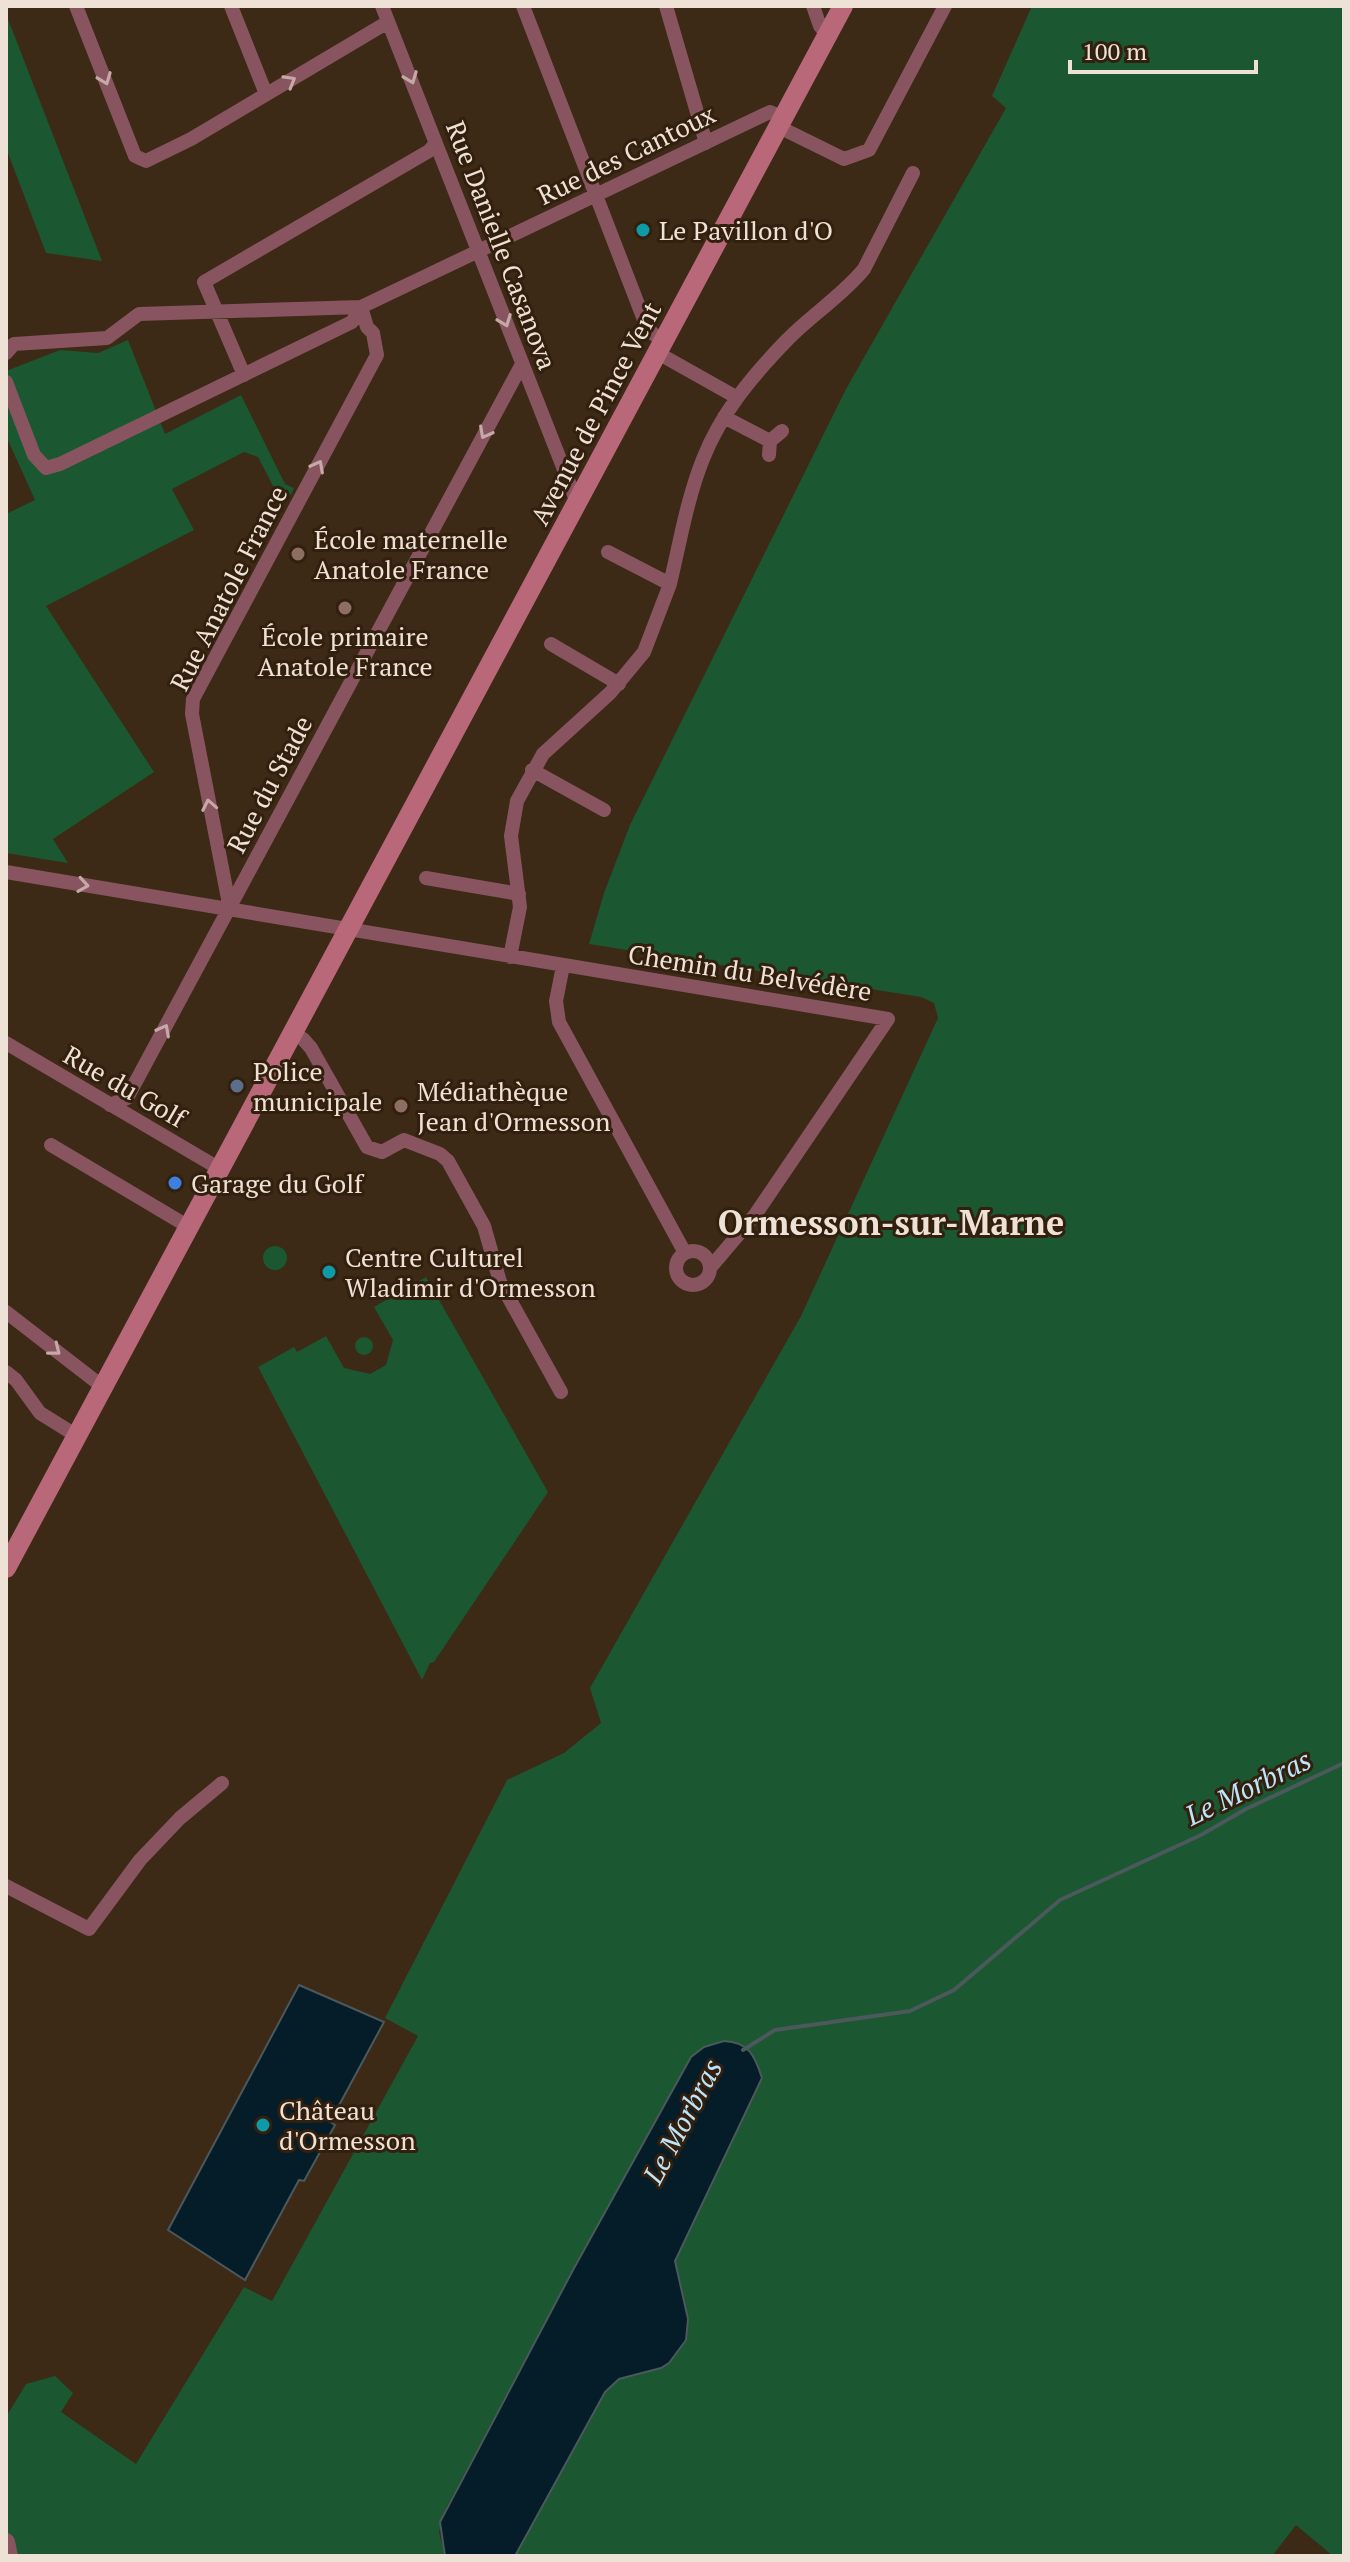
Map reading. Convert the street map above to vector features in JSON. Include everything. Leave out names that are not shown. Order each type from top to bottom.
[{"type":"main road","name":"Avenue de Pince Vent","points":[[6,1568],[843,6]]},
{"type":"street","points":[[76,6],[135,156],[146,161],[191,139],[388,22]]},
{"type":"street","points":[[231,6],[266,94]]},
{"type":"street","name":"Rue Danielle Casanova","points":[[382,6],[574,495],[579,498]]},
{"type":"street","points":[[523,6],[646,325],[659,346],[736,397]]},
{"type":"street","points":[[666,6],[706,143]]},
{"type":"street","points":[[813,6],[827,35]]},
{"type":"street","points":[[780,122],[844,159],[869,150],[945,6]]},
{"type":"street","name":"Rue des Cantoux","points":[[361,307],[770,112],[780,122]]},
{"type":"street","points":[[244,375],[204,282],[429,151],[436,143]]},
{"type":"street","points":[[510,957],[520,907],[511,836],[517,801],[532,770],[543,754],[619,684],[644,652],[670,584],[691,491],[703,457],[724,417],[736,397],[793,334],[858,276],[882,238],[913,173]]},
{"type":"street","points":[[6,353],[14,344],[107,338],[139,314],[361,307]]},
{"type":"street","points":[[6,382],[34,455],[46,468],[69,460],[352,322],[361,307]]},
{"type":"street","name":"Rue Anatole France","points":[[230,909],[192,714],[193,699],[377,355],[373,333],[367,327],[361,307]]},
{"type":"street","name":"Rue du Stade","points":[[127,1098],[522,364]]},
{"type":"street","points":[[724,417],[774,442]]},
{"type":"street","points":[[608,552],[670,584]]},
{"type":"street","points":[[551,644],[619,684]]},
{"type":"street","points":[[532,770],[604,810]]},
{"type":"street","name":"Chemin du Belvédère","points":[[6,872],[888,1019],[755,1215],[710,1268]]},
{"type":"street","points":[[426,878],[519,894]]},
{"type":"street","points":[[563,966],[556,1001],[559,1022],[685,1253]]},
{"type":"street","points":[[293,1033],[311,1048],[367,1147],[382,1152],[404,1140],[440,1154],[448,1161],[484,1226],[500,1282],[561,1392]]},
{"type":"street","name":"Rue du Golf","points":[[6,1043],[220,1169]]},
{"type":"street","points":[[110,1105],[127,1098],[132,1117]]},
{"type":"street","points":[[51,1145],[189,1227]]},
{"type":"street","points":[[685,1253],[701,1253],[709,1261],[710,1268],[705,1280],[698,1284],[681,1280],[676,1269],[685,1253]]},
{"type":"street","points":[[6,1312],[103,1387]]},
{"type":"street","points":[[6,1372],[16,1380],[40,1413],[77,1436]]},
{"type":"street","points":[[6,1886],[89,1929],[140,1860],[180,1818],[222,1783]]},
{"type":"street","points":[[6,2542],[9,2556]]},
{"type":"green space","points":[[1032,6],[1344,6],[1344,2556],[1333,2556],[1296,2525],[1272,2556],[515,2556],[605,2392],[619,2379],[661,2368],[681,2292],[675,2261],[762,2078],[691,2057],[446,2508],[439,2532],[445,2556],[6,2556],[6,2417],[26,2384],[55,2376],[73,2393],[61,2412],[136,2464],[244,2287],[272,2301],[418,2036],[385,2018],[507,1780],[564,1753],[601,1723],[590,1688],[801,1316],[938,1018],[934,1003],[921,997],[589,944],[604,893],[630,825],[846,389],[1006,108],[992,96]]},
{"type":"green space","points":[[6,14],[102,261],[46,253],[6,148]]},
{"type":"green space","points":[[128,340],[165,434],[241,395],[285,484],[294,488],[291,495],[273,486],[258,457],[244,452],[172,489],[194,530],[46,606],[154,772],[53,839],[68,863],[6,853],[6,514],[35,500],[6,436],[6,371],[60,350],[98,353]]},
{"type":"green space","points":[[275,1246],[283,1250],[287,1258],[283,1266],[275,1270],[267,1266],[263,1258],[267,1250]]},
{"type":"green space","points":[[426,1277],[548,1492],[434,1662],[430,1663],[422,1680],[258,1367],[294,1347],[297,1352],[326,1336],[344,1368],[370,1374],[386,1365],[393,1340],[374,1307]]},
{"type":"green space","points":[[360,1337],[368,1337],[373,1346],[371,1353],[360,1355],[355,1350],[355,1342]]},
{"type":"water","points":[[299,1985],[384,2022],[330,2122],[335,2125],[304,2181],[299,2180],[245,2280],[168,2230]]},
{"type":"water","points":[[724,2041],[745,2047],[757,2063],[762,2078],[675,2261],[688,2319],[686,2340],[669,2363],[619,2379],[605,2392],[515,2556],[445,2556],[440,2522],[573,2270],[691,2057],[704,2047]]},
{"type":"waterway","name":"Le Morbras","points":[[743,2050],[775,2030],[910,2011],[954,1990],[1060,1900],[1201,1835],[1246,1809],[1344,1763]]},
{"type":"place","name":"Le Pavillon d'O","points":[[643,230]]},
{"type":"place","name":"École maternelle Anatole France","points":[[298,554]]},
{"type":"place","name":"École primaire Anatole France","points":[[345,608]]},
{"type":"place","name":"Police municipale","points":[[237,1086]]},
{"type":"place","name":"Médiathèque Jean d'Ormesson","points":[[401,1106]]},
{"type":"place","name":"Garage du Golf","points":[[175,1183]]},
{"type":"place","name":"Centre Culturel Wladimir d'Ormesson","points":[[329,1272]]},
{"type":"place","name":"Château d'Ormesson","points":[[263,2125]]},
{"type":"district","name":"Ormesson-sur-Marne","points":[[891,1222]]}]
